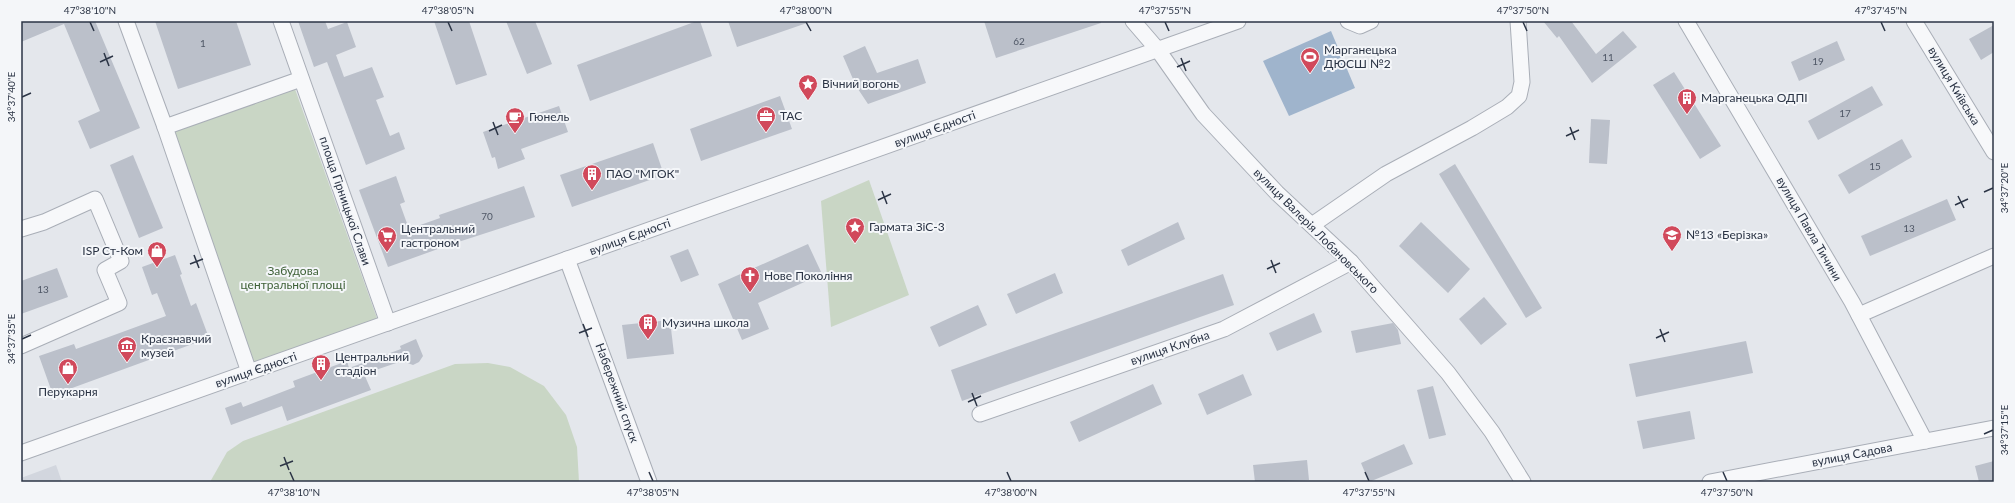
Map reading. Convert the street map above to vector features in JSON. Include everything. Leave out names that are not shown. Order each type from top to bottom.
[{"type":"street","points":[[126,21],[165,127],[249,372]]},
{"type":"street","name":"площа Гірницької Слави","points":[[281,21],[388,323]]},
{"type":"street","name":"вулиця Валерія Лобановського","points":[[1133,21],[1158,50],[1203,114],[1278,193],[1350,262],[1448,373],[1492,432],[1523,482]]},
{"type":"street","name":"вулиця Єдності","points":[[21,453],[1238,21]]},
{"type":"street","points":[[1348,21],[1360,26],[1371,21]]},
{"type":"street","points":[[1312,225],[1386,174],[1472,128],[1507,107],[1519,96],[1522,82],[1518,21]]},
{"type":"street","name":"вулиця Павла Тичини","points":[[1686,21],[1859,315],[1925,441]]},
{"type":"street","name":"вулиця Київська","points":[[1914,21],[1994,152]]},
{"type":"street","points":[[165,127],[301,79]]},
{"type":"street","points":[[21,229],[44,222],[95,199],[121,261],[105,270],[119,303],[21,346]]},
{"type":"street","points":[[1859,315],[1994,256]]},
{"type":"street","name":"Набережний спуск","points":[[567,259],[649,482]]},
{"type":"street","name":"вулиця Клубна","points":[[980,414],[1224,329],[1350,262]]},
{"type":"street","name":"вулиця Садова","points":[[1710,482],[1994,428]]},
{"type":"shaded area","points":[[56,465],[62,482],[21,482],[21,478]]},
{"type":"green space","name":"Забудова центральної площі","points":[[295,89],[378,321],[253,362],[172,131]]},
{"type":"green space","points":[[869,180],[909,295],[831,327],[821,201]]},
{"type":"green space","points":[[488,363],[510,367],[544,386],[566,415],[577,447],[579,482],[210,482],[227,452],[243,441],[455,364]]},
{"type":"water","name":"Марганецька ДЮСШ №2","points":[[1331,31],[1355,88],[1289,116],[1263,61]]},
{"type":"building","points":[[21,21],[95,21],[140,128],[90,149],[78,121],[100,111],[64,24],[21,42]]},
{"type":"building","points":[[155,21],[236,21],[251,65],[178,89]]},
{"type":"building","points":[[298,21],[325,21],[328,29],[347,22],[356,47],[336,55],[344,77],[372,67],[384,97],[376,100],[390,136],[399,132],[405,149],[366,165],[327,62],[314,67]]},
{"type":"building","points":[[434,21],[469,21],[487,75],[456,85]]},
{"type":"building","points":[[506,21],[535,21],[552,64],[527,74]]},
{"type":"building","points":[[700,21],[712,56],[590,101],[577,65]]},
{"type":"building","points":[[728,21],[807,21],[807,23],[737,47]]},
{"type":"building","points":[[984,21],[1101,21],[1101,23],[996,58]]},
{"type":"building","points":[[1543,21],[1571,21],[1596,54],[1623,31],[1637,47],[1592,83],[1559,36],[1557,38]]},
{"type":"building","points":[[1994,25],[1994,52],[1981,60],[1969,39]]},
{"type":"building","points":[[1837,41],[1845,60],[1799,81],[1791,62]]},
{"type":"building","points":[[865,46],[877,73],[918,59],[926,83],[868,104],[856,86],[843,56]]},
{"type":"building","name":"Марганецька ОДПІ","points":[[1674,72],[1721,146],[1700,159],[1653,85]]},
{"type":"building","points":[[1872,86],[1883,105],[1818,140],[1808,121]]},
{"type":"building","points":[[780,96],[792,129],[701,161],[690,129]]},
{"type":"building","points":[[559,106],[568,132],[521,149],[525,159],[498,169],[495,157],[492,158],[483,132]]},
{"type":"building","points":[[1591,119],[1610,120],[1607,164],[1589,163]]},
{"type":"building","points":[[1902,139],[1912,157],[1849,194],[1838,175]]},
{"type":"building","name":"ПАО \"МГОК\"","points":[[653,143],[664,175],[572,207],[560,175]]},
{"type":"building","points":[[133,155],[163,228],[139,238],[110,165]]},
{"type":"building","points":[[1455,164],[1542,308],[1526,318],[1439,174]]},
{"type":"building","points":[[396,176],[405,202],[400,204],[409,229],[440,218],[439,215],[524,186],[535,217],[388,267],[359,190]]},
{"type":"building","points":[[1947,199],[1956,220],[1870,256],[1861,236]]},
{"type":"building","points":[[1178,222],[1185,239],[1128,266],[1121,250]]},
{"type":"building","points":[[1421,222],[1470,269],[1448,293],[1399,246]]},
{"type":"building","name":"Нове Покоління","points":[[808,244],[822,274],[758,303],[769,329],[742,340],[718,284]]},
{"type":"building","points":[[688,249],[699,275],[681,282],[670,256]]},
{"type":"building","points":[[175,255],[182,274],[180,275],[191,306],[196,303],[209,338],[53,395],[39,356],[74,344],[76,349],[166,316],[157,293],[152,295],[142,267]]},
{"type":"building","points":[[57,268],[68,297],[21,314],[21,281]]},
{"type":"building","points":[[1055,273],[1063,293],[1016,314],[1007,294]]},
{"type":"building","points":[[1223,274],[1234,305],[962,401],[951,370]]},
{"type":"building","points":[[1484,297],[1507,324],[1481,345],[1459,319]]},
{"type":"building","points":[[978,305],[987,325],[939,347],[930,327]]},
{"type":"building","points":[[1314,313],[1322,332],[1277,351],[1269,333]]},
{"type":"building","name":"Музична школа","points":[[670,320],[674,354],[627,359],[622,325]]},
{"type":"building","points":[[1393,323],[1398,330],[1401,344],[1356,353],[1351,331]]},
{"type":"building","name":"Центральний стадіон","points":[[416,339],[423,356],[419,362],[413,365],[402,361],[364,374],[371,390],[287,421],[282,406],[231,425],[225,408],[241,402],[243,407],[295,387],[293,381],[347,361],[349,368],[401,349],[400,346]]},
{"type":"building","points":[[1746,341],[1753,373],[1636,397],[1629,364]]},
{"type":"building","points":[[1243,374],[1252,395],[1207,415],[1198,394]]},
{"type":"building","points":[[1153,384],[1162,404],[1079,442],[1070,422]]},
{"type":"building","points":[[1433,386],[1446,435],[1429,439],[1417,390]]},
{"type":"building","points":[[1690,411],[1695,439],[1643,449],[1637,421]]},
{"type":"building","points":[[1404,444],[1413,464],[1369,482],[1361,463]]},
{"type":"building","points":[[1307,460],[1309,480],[1255,482],[1253,465]]},
{"type":"building","points":[[1994,461],[1994,482],[1979,482],[1975,466]]},
{"type":"place","name":"Марганецька ДЮСШ №2","points":[[1310,74]]},
{"type":"place","name":"Вічний вогонь","points":[[808,101]]},
{"type":"place","name":"Марганецька ОДПІ","points":[[1687,115]]},
{"type":"place","name":"ТАС","points":[[766,133]]},
{"type":"place","name":"Гюнель","points":[[515,134]]},
{"type":"place","name":"ПАО \"МГОК\"","points":[[592,191]]},
{"type":"place","name":"Гармата ЗіС-3","points":[[855,244]]},
{"type":"place","name":"№13 «Берізка»","points":[[1672,252]]},
{"type":"place","name":"Центральний гастроном","points":[[387,253]]},
{"type":"place","name":"ISP Ст-Ком","points":[[157,268]]},
{"type":"place","name":"Нове Покоління","points":[[750,293]]},
{"type":"place","name":"Музична школа","points":[[648,340]]},
{"type":"place","name":"Краєзнавчий музей","points":[[127,363]]},
{"type":"place","name":"Центральний стадіон","points":[[321,381]]},
{"type":"place","name":"Перукарня","points":[[68,385]]}]
